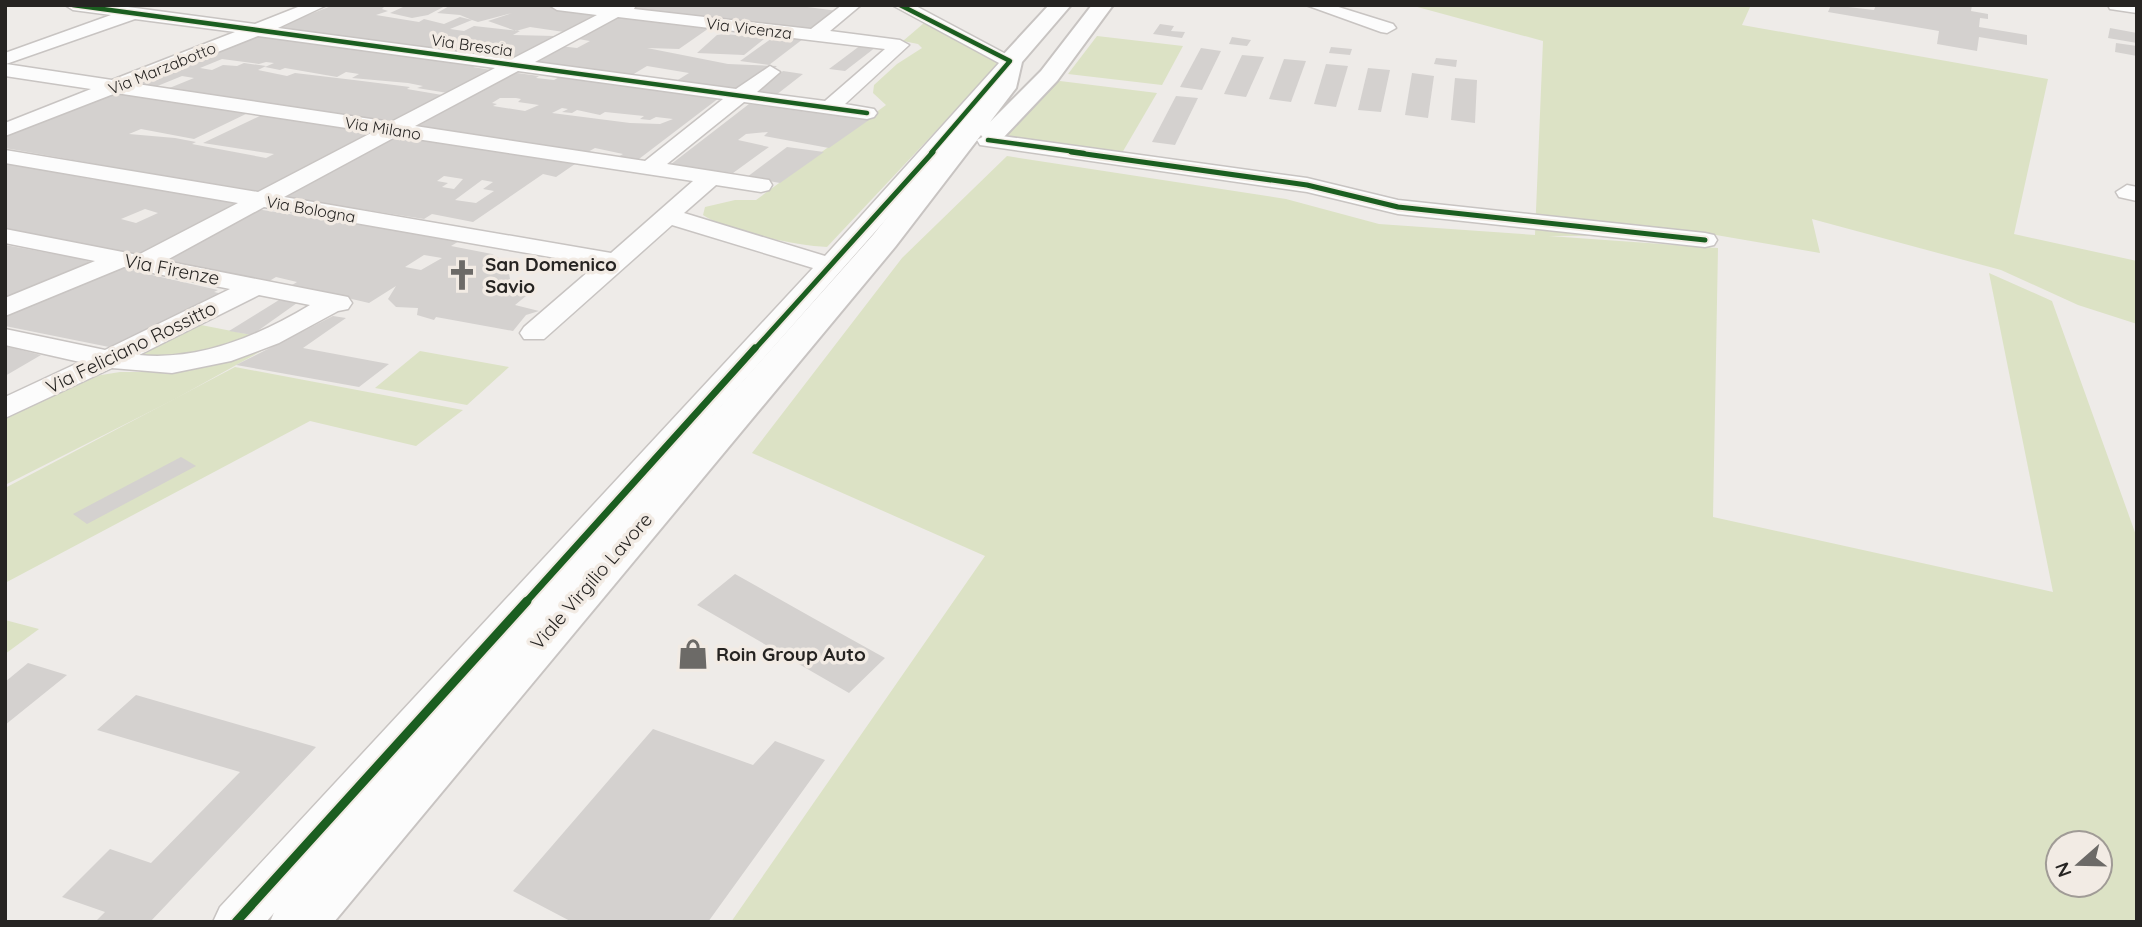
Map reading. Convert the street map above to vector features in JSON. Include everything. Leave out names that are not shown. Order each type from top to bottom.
[{"type":"street","name":"Via Brescia","points":[[73,5],[867,113]]},
{"type":"street","points":[[5,59],[156,5]]},
{"type":"street","name":"Via Marzabotto","points":[[5,130],[320,5]]},
{"type":"street","name":"Via Vicenza","points":[[556,5],[621,9],[900,45],[829,107]]},
{"type":"street","points":[[815,35],[853,5]]},
{"type":"street","points":[[236,922],[941,143],[1010,61],[900,5]]},
{"type":"street","name":"Viale Virgilio Lavore","points":[[298,922],[884,241],[1004,88],[1012,67],[1010,61],[1061,5]]},
{"type":"street","name":"Viale Virgilio Lavore","points":[[884,241],[988,140],[1049,76],[1103,5]]},
{"type":"street","points":[[1314,5],[1387,28]]},
{"type":"street","points":[[2116,5],[2137,8]]},
{"type":"street","points":[[5,308],[131,262],[260,200],[621,9]]},
{"type":"street","name":"Via Milano","points":[[5,70],[761,185]]},
{"type":"street","points":[[649,168],[771,72]]},
{"type":"street","points":[[988,140],[1314,186],[1398,207],[1704,240]]},
{"type":"street","name":"Via Bologna","points":[[5,156],[616,261]]},
{"type":"street","points":[[534,333],[712,177]]},
{"type":"street","points":[[668,216],[829,265]]},
{"type":"street","name":"Via Firenze","points":[[5,236],[337,302],[293,328],[256,344],[203,358],[151,365],[109,358]]},
{"type":"street","name":"Via Feliciano Rossitto","points":[[5,409],[257,286]]},
{"type":"street","points":[[5,337],[109,358]]},
{"type":"green space","points":[[1410,5],[1751,5],[1742,25],[2048,79],[2014,234],[2137,261],[2137,324],[2078,305],[2001,270],[1812,219],[1820,253],[1716,235],[1549,236],[1718,248],[1713,517],[2053,592],[1989,273],[2052,301],[2137,538],[2137,922],[731,922],[985,556],[752,453],[902,258],[1007,156],[1286,199],[1379,224],[1535,235],[1543,41]]},
{"type":"green space","points":[[924,23],[998,61],[997,66],[827,247],[762,237],[728,227],[703,215],[705,207],[735,200],[756,200],[886,105],[873,93],[874,85],[897,64],[922,48],[918,44],[903,41]]},
{"type":"green space","points":[[1097,36],[1183,46],[1162,85],[1068,74]]},
{"type":"green space","points":[[1060,81],[1157,93],[1122,153],[1011,138],[1008,133],[1049,84]]},
{"type":"green space","points":[[196,324],[252,335],[222,350],[139,360],[136,351]]},
{"type":"green space","points":[[290,335],[175,399],[5,485],[5,418],[89,377],[120,372],[158,372]]},
{"type":"green space","points":[[420,351],[509,367],[467,405],[375,388]]},
{"type":"green space","points":[[235,367],[463,410],[416,446],[310,421],[5,583],[5,488]]},
{"type":"green space","points":[[5,620],[39,629],[5,654]]},
{"type":"building","points":[[334,5],[386,5],[382,9],[388,11],[376,15],[419,22],[424,19],[444,24],[460,17],[472,20],[460,15],[437,13],[451,5],[534,5],[606,13],[564,32],[530,27],[517,31],[520,31],[513,35],[555,36],[548,40],[557,41],[517,61],[274,28]],"holes":[[[512,13],[488,21],[514,30],[474,26],[464,31],[450,29],[472,20],[478,22]]]},
{"type":"building","points":[[447,5],[428,15],[412,18],[390,13],[403,7]]},
{"type":"building","points":[[637,5],[792,5],[838,11],[814,30],[627,10]]},
{"type":"building","points":[[1831,5],[1874,10],[1876,5],[1972,5],[1971,11],[1988,14],[1988,19],[1980,18],[1979,27],[2027,35],[2027,45],[1979,37],[1977,51],[1937,44],[1939,31],[1828,12]]},
{"type":"building","points":[[612,16],[712,26],[679,49],[647,48],[728,64],[777,66],[744,92],[673,83],[689,73],[647,66],[627,78],[525,63],[560,46],[577,48],[590,41],[572,38]]},
{"type":"building","points":[[1160,24],[1174,26],[1171,31],[1185,32],[1182,38],[1153,34]]},
{"type":"building","points":[[2110,28],[2137,33],[2137,43],[2108,38]]},
{"type":"building","points":[[258,34],[480,64],[473,67],[497,71],[454,94],[417,88],[423,86],[408,83],[352,78],[359,74],[346,72],[337,77],[285,68],[280,70],[265,67],[274,63],[266,62],[259,64],[222,59],[200,68],[212,70],[223,65],[237,66],[244,63],[266,66],[258,70],[287,76],[295,73],[354,80],[410,87],[407,89],[442,95],[387,124],[167,89],[194,78],[182,76],[155,87],[134,83]]},
{"type":"building","points":[[717,35],[764,39],[744,55],[697,53]]},
{"type":"building","points":[[775,36],[803,39],[769,65],[740,61]]},
{"type":"building","points":[[1232,37],[1251,40],[1247,46],[1229,44]]},
{"type":"building","points":[[2116,43],[2137,46],[2137,56],[2115,52]]},
{"type":"building","points":[[861,45],[876,47],[845,71],[829,69]]},
{"type":"building","points":[[1331,47],[1352,49],[1350,55],[1329,53]]},
{"type":"building","points":[[1201,48],[1221,51],[1202,90],[1180,87]]},
{"type":"building","points":[[1242,55],[1264,57],[1246,97],[1224,94]]},
{"type":"building","points":[[1436,58],[1457,60],[1456,67],[1434,64]]},
{"type":"building","points":[[1284,59],[1306,61],[1291,102],[1269,99]]},
{"type":"building","points":[[1326,64],[1348,66],[1336,107],[1314,104]]},
{"type":"building","points":[[1368,68],[1390,70],[1381,112],[1358,110]]},
{"type":"building","points":[[783,71],[803,74],[776,95],[755,92]]},
{"type":"building","points":[[510,72],[539,76],[536,78],[554,80],[561,76],[719,98],[635,162],[616,158],[623,154],[595,148],[586,153],[409,127]],"holes":[[[500,98],[516,98],[521,99],[518,102],[539,105],[525,111],[493,106],[497,104],[492,103]],[[562,108],[568,109],[562,112],[572,113],[577,110],[600,115],[605,112],[644,116],[640,119],[650,120],[656,117],[673,119],[660,124],[630,123],[552,113]]]},
{"type":"building","points":[[1412,73],[1434,76],[1428,118],[1405,115]]},
{"type":"building","points":[[1455,78],[1477,80],[1475,123],[1451,120]]},
{"type":"building","points":[[114,92],[248,113],[194,139],[141,129],[129,134],[175,138],[196,142],[192,144],[266,158],[274,154],[203,143],[262,115],[379,133],[264,194],[5,148],[5,137]]},
{"type":"building","points":[[1176,96],[1198,98],[1175,145],[1152,142]]},
{"type":"building","points":[[749,104],[869,120],[829,148],[764,136],[768,132],[746,134],[738,140],[769,147],[733,173],[670,165]]},
{"type":"building","points":[[396,135],[575,164],[556,177],[543,174],[473,222],[432,214],[424,219],[277,196]],"holes":[[[444,176],[463,179],[454,189],[442,187],[448,183],[437,181]],[[482,180],[493,182],[483,189],[494,191],[476,203],[455,200]]]},
{"type":"building","points":[[787,147],[824,152],[780,183],[747,177]]},
{"type":"building","points":[[5,163],[96,180],[104,177],[246,203],[141,257],[5,228]],"holes":[[[145,209],[158,213],[136,223],[121,219]]]},
{"type":"building","points":[[256,209],[461,240],[451,246],[492,254],[507,263],[510,279],[491,289],[526,296],[515,305],[539,311],[526,315],[513,331],[436,317],[434,320],[417,315],[418,308],[396,307],[388,299],[396,286],[369,303],[292,285],[297,282],[276,277],[266,283],[164,260]],"holes":[[[424,255],[442,258],[421,270],[405,267]]]},
{"type":"building","points":[[5,245],[77,258],[102,265],[5,305]]},
{"type":"building","points":[[121,268],[218,290],[214,292],[223,294],[119,349],[5,326],[5,316]]},
{"type":"building","points":[[279,300],[297,303],[252,335],[229,331]]},
{"type":"building","points":[[333,316],[346,318],[303,348],[389,364],[359,387],[236,365]]},
{"type":"building","points":[[5,346],[41,355],[5,376]]},
{"type":"building","points":[[181,457],[196,466],[87,524],[73,514]]},
{"type":"building","points":[[735,574],[885,658],[849,693],[697,605]]},
{"type":"building","points":[[28,663],[67,675],[5,725],[5,682]]},
{"type":"building","points":[[136,695],[316,747],[150,922],[95,922],[105,912],[62,897],[110,849],[151,863],[240,772],[97,730]]},
{"type":"building","points":[[653,729],[753,765],[775,741],[825,760],[708,922],[572,922],[513,891]]},
{"type":"cycle path","points":[[73,5],[867,113]]},
{"type":"cycle path","points":[[236,922],[941,143],[1010,61],[900,5]]},
{"type":"cycle path","points":[[988,140],[1307,185],[1398,207],[1705,240]]},
{"type":"place","name":"San Domenico Savio","points":[[462,275]]},
{"type":"place","name":"Roin Group Auto","points":[[693,654]]}]
